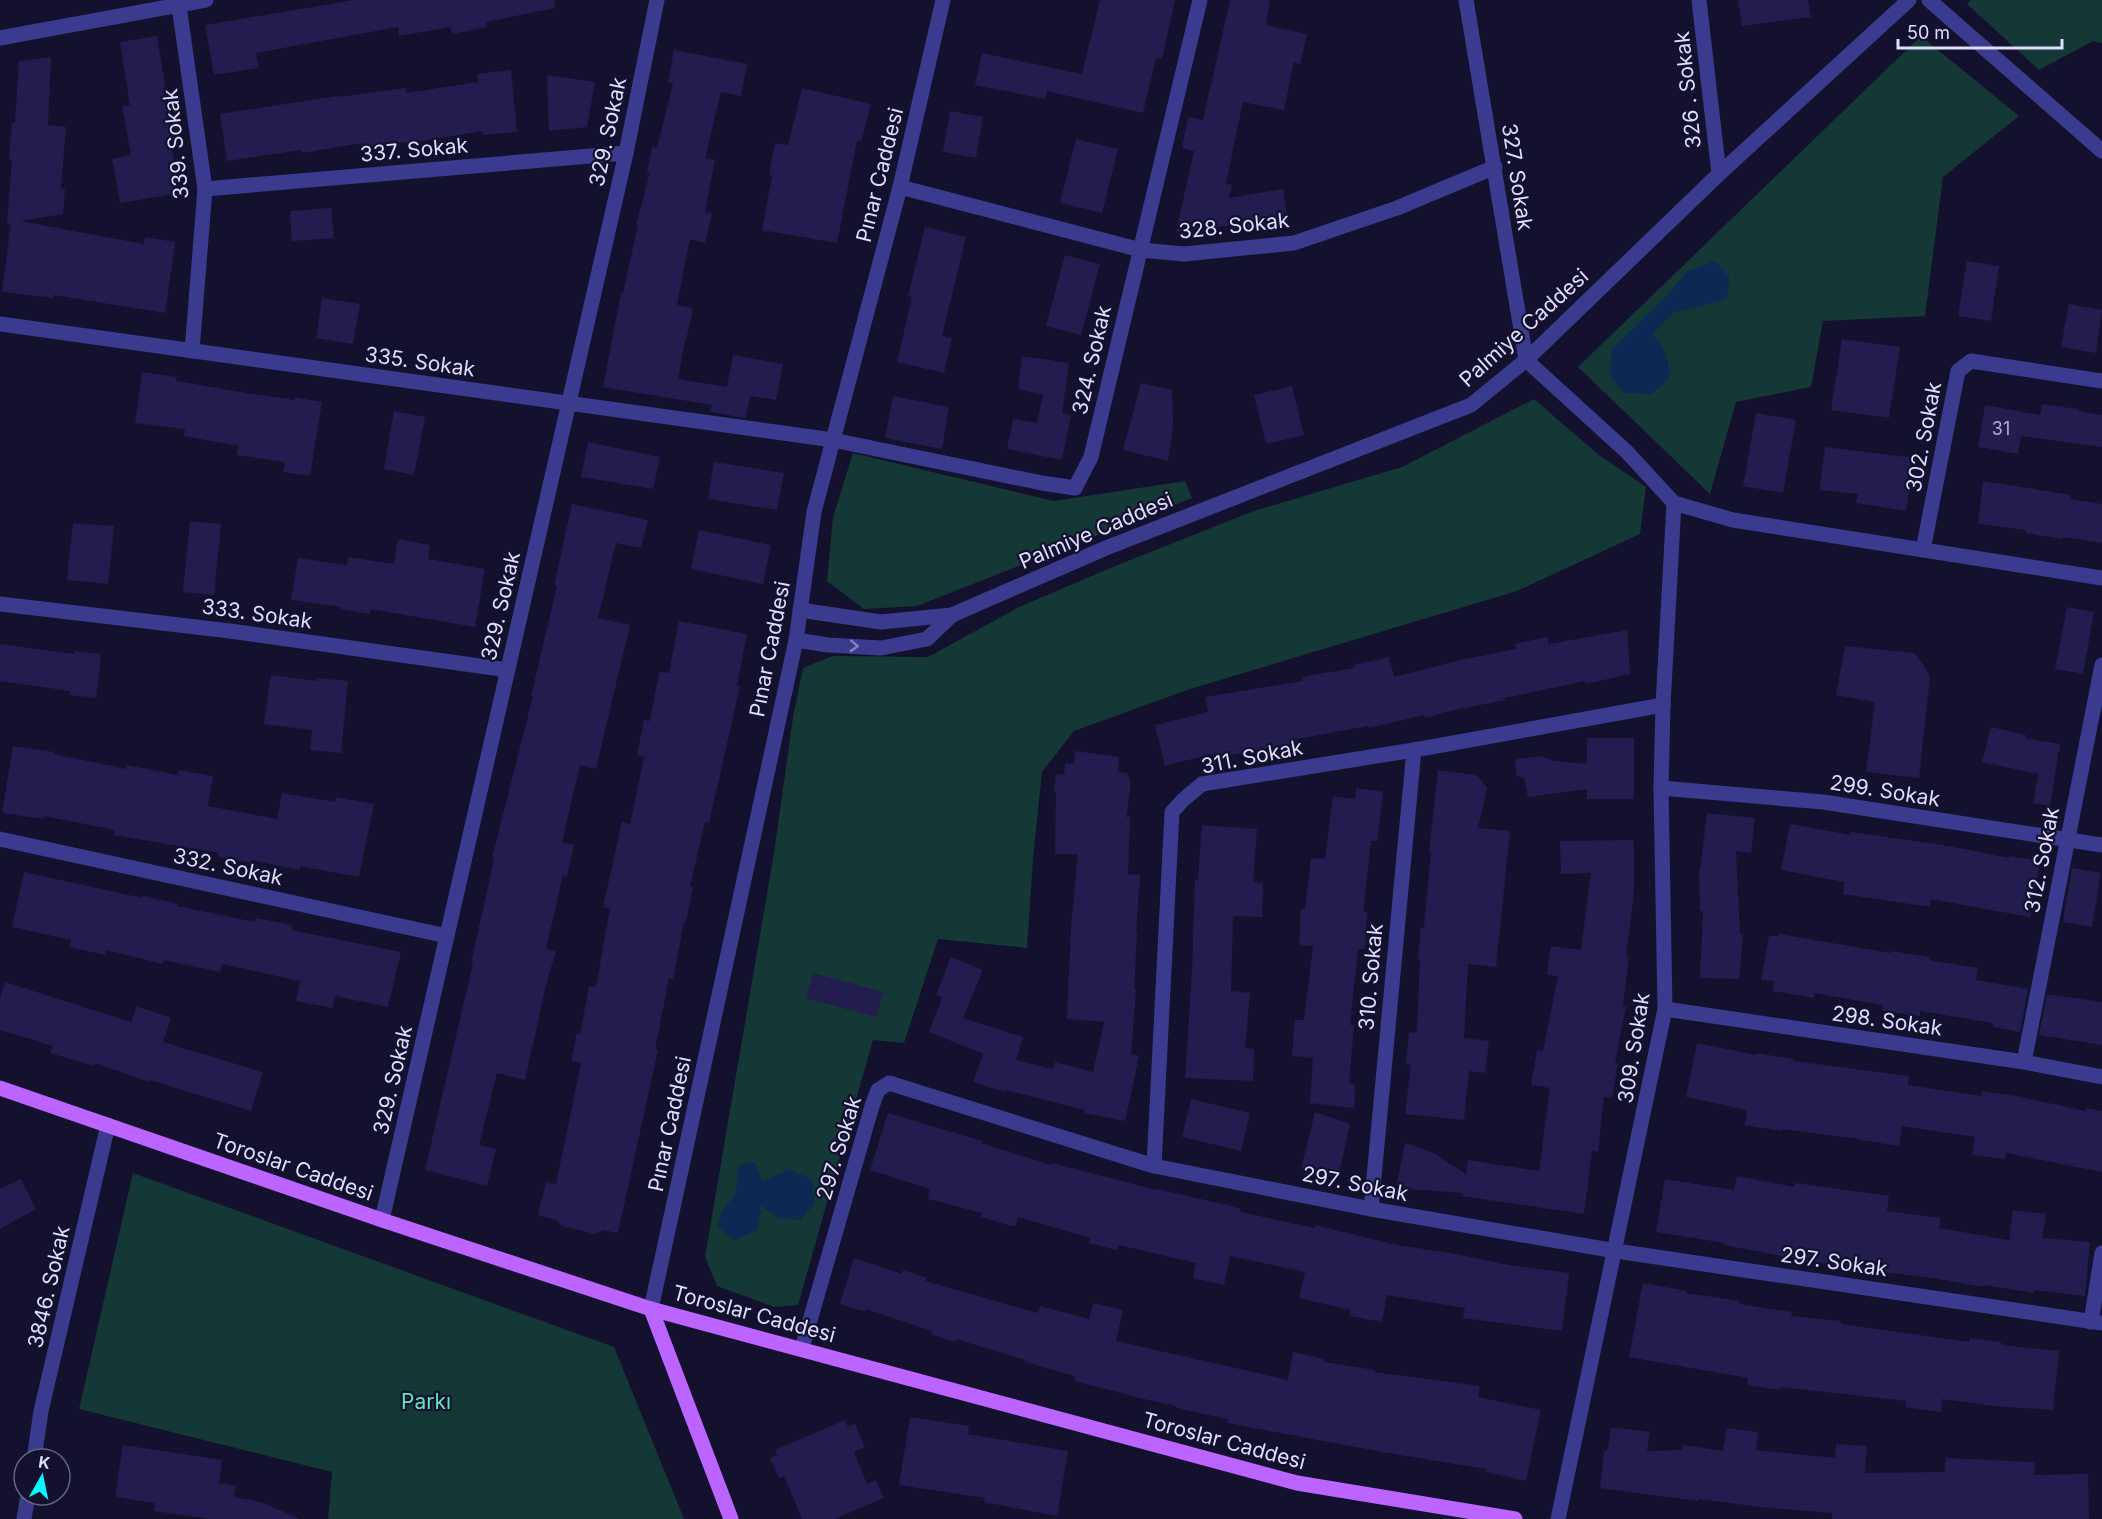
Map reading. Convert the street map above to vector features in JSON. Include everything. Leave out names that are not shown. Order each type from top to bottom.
[{"type":"main road","name":"Toroslar Caddesi","points":[[0,1088],[382,1220],[651,1309],[1298,1483],[1515,1519]]},
{"type":"main road","points":[[651,1309],[731,1519]]},
{"type":"street","points":[[0,38],[206,0]]},
{"type":"street","name":"329. Sokak","points":[[382,1220],[626,153],[657,0]]},
{"type":"street","name":"Pınar Caddesi","points":[[651,1309],[796,640],[814,512],[900,187],[943,0]]},
{"type":"street","name":"324. Sokak","points":[[833,440],[1075,488],[1091,457],[1200,0]]},
{"type":"street","name":"327. Sokak","points":[[1466,0],[1526,360]]},
{"type":"street","name":"326 . Sokak","points":[[1699,0],[1719,174]]},
{"type":"street","name":"Palmiye Caddesi","points":[[800,610],[881,622],[952,615],[1106,548],[1471,405],[1526,360],[1719,174],[1909,0]]},
{"type":"street","points":[[1929,0],[2102,151]]},
{"type":"street","name":"339. Sokak","points":[[179,6],[205,189],[192,351]]},
{"type":"street","name":"337. Sokak","points":[[205,189],[626,153]]},
{"type":"street","name":"328. Sokak","points":[[900,187],[1141,250],[1184,254],[1294,243],[1397,208],[1495,166]]},
{"type":"street","name":"335. Sokak","points":[[0,324],[568,405],[833,440]]},
{"type":"street","points":[[1526,360],[1627,452],[1674,503],[1733,520],[2102,578]]},
{"type":"street","name":"302. Sokak","points":[[1923,550],[1958,371],[1971,361],[2102,381]]},
{"type":"street","name":"309. Sokak","points":[[1558,1519],[1665,1009],[1661,788],[1674,503]]},
{"type":"street","name":"333. Sokak","points":[[0,604],[230,631],[508,670]]},
{"type":"street","name":"Palmiye Caddesi","points":[[796,640],[828,645],[881,648],[927,639],[952,615]]},
{"type":"street","name":"312. Sokak","points":[[2024,1062],[2102,665]]},
{"type":"street","name":"311. Sokak","points":[[1154,1166],[1172,812],[1183,800],[1202,784],[1414,750],[1663,705]]},
{"type":"street","name":"310. Sokak","points":[[1371,1209],[1414,750]]},
{"type":"street","name":"299. Sokak","points":[[1661,788],[1823,802],[2102,845]]},
{"type":"street","name":"332. Sokak","points":[[0,840],[447,936]]},
{"type":"street","name":"298. Sokak","points":[[1665,1009],[2024,1062],[2102,1077]]},
{"type":"street","name":"297. Sokak","points":[[802,1348],[872,1106],[878,1090],[889,1083],[1154,1166],[1371,1209],[1616,1251],[2096,1322]]},
{"type":"street","name":"3846. Sokak","points":[[35,1447],[41,1411],[108,1125]]},
{"type":"street","points":[[2096,1322],[2102,1253]]},
{"type":"green space","points":[[1971,0],[2102,0],[2102,43],[2093,41],[2039,70],[1967,4]]},
{"type":"green space","points":[[1921,36],[2019,116],[1943,177],[1925,316],[1823,321],[1811,387],[1736,402],[1710,494],[1578,367]]},
{"type":"green space","points":[[1534,399],[1599,455],[1646,487],[1640,534],[1517,591],[1190,689],[1074,731],[1042,772],[1027,948],[938,939],[904,1043],[873,1040],[798,1305],[774,1307],[717,1286],[705,1257],[774,853],[793,717],[803,668],[832,656],[928,657],[1019,607],[1115,566],[1254,511],[1402,467]]},
{"type":"green space","points":[[853,453],[1054,501],[1185,481],[1192,498],[917,606],[864,609],[827,581],[833,517]]},
{"type":"green space","name":"Parkı","points":[[133,1173],[614,1347],[684,1519],[328,1519],[332,1472],[79,1409]]},
{"type":"water","points":[[1715,261],[1729,277],[1727,299],[1673,313],[1652,335],[1661,344],[1666,354],[1669,379],[1652,394],[1624,393],[1610,376],[1612,349],[1688,271]]},
{"type":"water","points":[[755,1162],[762,1182],[789,1169],[813,1180],[814,1204],[800,1220],[779,1218],[760,1205],[761,1213],[757,1230],[734,1240],[718,1226],[722,1211],[735,1195],[739,1165]]},
{"type":"building","points":[[355,0],[554,0],[555,8],[486,22],[487,27],[452,34],[450,27],[399,36],[398,27],[256,53],[259,68],[214,75],[205,25]]},
{"type":"building","points":[[1100,0],[1175,0],[1162,59],[1156,58],[1143,113],[1047,91],[1045,99],[975,85],[982,53],[1082,74]]},
{"type":"building","points":[[1230,0],[1270,0],[1266,25],[1307,34],[1300,64],[1294,62],[1284,110],[1243,102],[1226,184],[1232,185],[1229,198],[1283,189],[1288,222],[1240,230],[1239,224],[1176,232],[1194,151],[1182,148],[1188,117],[1203,120]]},
{"type":"building","points":[[1738,0],[1808,0],[1811,17],[1742,26]]},
{"type":"building","points":[[157,36],[172,129],[168,129],[180,193],[120,203],[112,159],[131,155],[122,106],[130,105],[120,42]]},
{"type":"building","points":[[674,50],[747,64],[741,96],[721,92],[705,158],[715,160],[705,212],[712,214],[705,243],[690,239],[677,305],[693,308],[678,379],[727,387],[733,355],[783,364],[776,400],[750,396],[746,418],[710,412],[712,405],[603,387],[621,293],[623,293],[638,225],[636,225],[650,172],[647,172],[652,147],[657,148],[673,83],[668,82]]},
{"type":"building","points":[[51,57],[48,125],[66,127],[61,188],[65,189],[63,214],[20,221],[144,244],[145,237],[175,242],[165,313],[54,295],[54,298],[2,292],[11,223],[7,224],[12,160],[9,160],[12,122],[15,123],[19,61]]},
{"type":"building","points":[[511,70],[517,132],[483,135],[482,131],[363,147],[362,143],[302,153],[301,150],[227,161],[220,114],[406,88],[406,93],[478,82],[477,74]]},
{"type":"building","points":[[547,75],[595,82],[587,127],[549,131]]},
{"type":"building","points":[[802,88],[871,104],[861,142],[857,141],[837,243],[762,230],[772,176],[769,175],[775,143],[788,145]]},
{"type":"building","points":[[950,111],[983,117],[976,158],[943,152]]},
{"type":"building","points":[[1076,139],[1118,149],[1102,213],[1060,203]]},
{"type":"building","points":[[331,208],[334,238],[292,241],[290,211]]},
{"type":"building","points":[[925,227],[966,237],[942,336],[952,338],[944,373],[897,362],[912,297],[908,296]]},
{"type":"building","points":[[1065,255],[1100,264],[1081,335],[1046,326]]},
{"type":"building","points":[[1967,261],[1999,266],[1991,321],[1958,316]]},
{"type":"building","points":[[322,298],[360,304],[353,344],[316,338]]},
{"type":"building","points":[[2069,304],[2102,310],[2096,353],[2061,347]]},
{"type":"building","points":[[1842,339],[1900,347],[1889,418],[1831,410]]},
{"type":"building","points":[[1022,356],[1069,363],[1062,413],[1071,415],[1062,460],[1007,449],[1013,419],[1037,423],[1043,395],[1018,389]]},
{"type":"building","points":[[142,372],[176,377],[176,381],[247,393],[322,402],[310,476],[283,472],[285,462],[237,455],[238,446],[184,436],[185,429],[135,423]]},
{"type":"building","points":[[1141,383],[1172,390],[1173,424],[1168,461],[1123,450]]},
{"type":"building","points":[[1292,386],[1304,435],[1266,444],[1254,395]]},
{"type":"building","points":[[893,396],[949,407],[942,449],[885,438]]},
{"type":"building","points":[[2042,404],[2102,415],[2102,447],[2021,436],[2018,454],[1978,447],[1985,405],[2040,415]]},
{"type":"building","points":[[394,411],[425,417],[414,475],[384,469]]},
{"type":"building","points":[[1756,413],[1796,420],[1783,493],[1743,486]]},
{"type":"building","points":[[588,442],[660,457],[653,489],[581,477]]},
{"type":"building","points":[[1825,447],[1914,458],[1906,511],[1856,503],[1858,494],[1820,490]]},
{"type":"building","points":[[714,462],[784,473],[777,510],[708,499]]},
{"type":"building","points":[[1983,481],[2071,495],[2070,499],[2102,504],[2102,543],[2063,537],[2063,539],[2026,533],[2026,530],[1978,524]]},
{"type":"building","points":[[572,504],[648,520],[641,548],[616,543],[598,618],[630,625],[596,769],[580,765],[562,842],[574,845],[567,876],[563,875],[546,949],[556,951],[525,1080],[497,1073],[479,1145],[496,1149],[487,1186],[425,1170],[473,963],[471,963],[494,859],[492,858],[533,696],[531,696],[557,586],[554,585]]},
{"type":"building","points":[[190,521],[221,524],[214,595],[183,592]]},
{"type":"building","points":[[73,523],[114,526],[108,584],[67,580]]},
{"type":"building","points":[[699,530],[771,545],[763,584],[691,569]]},
{"type":"building","points":[[398,539],[430,545],[428,559],[485,569],[475,627],[371,609],[370,614],[340,609],[341,607],[291,600],[298,558],[347,565],[348,557],[394,564]]},
{"type":"building","points":[[2067,607],[2094,612],[2083,674],[2055,669]]},
{"type":"building","points":[[679,621],[747,634],[737,686],[740,686],[709,823],[705,822],[690,887],[693,887],[673,979],[669,978],[655,1050],[658,1050],[618,1233],[603,1230],[595,1234],[562,1226],[556,1220],[538,1215],[546,1182],[556,1184],[581,1063],[571,1061],[577,1033],[580,1034],[589,986],[596,987],[610,908],[603,907],[622,822],[630,824],[644,757],[637,755],[644,720],[650,721],[659,672],[669,673]]},
{"type":"building","points":[[1627,630],[1630,674],[1505,698],[1506,700],[1425,718],[1424,715],[1369,728],[1368,726],[1297,739],[1298,743],[1216,758],[1215,753],[1165,766],[1155,725],[1208,712],[1205,697],[1303,681],[1302,677],[1354,668],[1354,665],[1389,657],[1394,677],[1516,649],[1515,644],[1547,637],[1549,644]]},
{"type":"building","points":[[0,644],[74,654],[74,651],[101,654],[96,698],[70,695],[70,691],[0,681]]},
{"type":"building","points":[[1845,646],[1914,653],[1923,664],[1930,677],[1919,778],[1866,772],[1875,702],[1836,695]]},
{"type":"building","points":[[271,675],[317,681],[317,678],[348,681],[341,753],[310,750],[312,730],[264,724]]},
{"type":"building","points":[[1991,727],[2026,735],[2025,738],[2060,744],[2050,806],[2033,803],[2038,774],[1982,762]]},
{"type":"building","points":[[1587,738],[1634,738],[1634,799],[1587,799],[1587,789],[1528,797],[1524,778],[1517,776],[1515,759],[1541,756],[1554,761],[1587,764]]},
{"type":"building","points":[[13,746],[54,752],[53,754],[127,769],[127,765],[178,775],[179,770],[213,776],[208,806],[277,819],[282,793],[335,802],[336,797],[374,804],[359,877],[300,866],[300,870],[252,860],[251,863],[218,857],[219,853],[114,835],[115,830],[44,816],[43,819],[2,813]]},
{"type":"building","points":[[1075,751],[1119,757],[1118,772],[1127,773],[1131,783],[1126,817],[1130,817],[1128,874],[1140,875],[1131,1054],[1139,1056],[1125,1121],[1085,1113],[1085,1110],[1006,1090],[1005,1092],[973,1082],[983,1054],[929,1032],[942,998],[936,995],[951,957],[983,970],[963,1018],[1023,1037],[1016,1060],[1053,1069],[1055,1062],[1093,1072],[1104,1022],[1067,1019],[1071,928],[1078,854],[1055,854],[1056,774],[1064,775],[1065,763],[1074,764]]},
{"type":"building","points":[[1438,770],[1477,775],[1487,788],[1478,828],[1510,831],[1496,967],[1468,964],[1464,1038],[1489,1041],[1485,1073],[1469,1071],[1464,1120],[1405,1114],[1411,1065],[1406,1064],[1409,1032],[1417,1033],[1420,959],[1418,959],[1421,927],[1424,928]]},
{"type":"building","points":[[1356,788],[1383,792],[1377,841],[1371,841],[1363,912],[1367,912],[1365,949],[1358,949],[1350,1025],[1354,1025],[1349,1083],[1355,1084],[1354,1108],[1310,1103],[1313,1058],[1292,1056],[1295,1020],[1304,1020],[1313,946],[1299,945],[1301,909],[1305,909],[1311,858],[1325,859],[1333,796],[1355,799]]},
{"type":"building","points":[[1707,813],[1755,818],[1751,853],[1736,851],[1740,934],[1743,935],[1739,979],[1700,978],[1703,911],[1700,911],[1699,870]]},
{"type":"building","points":[[1790,824],[1851,835],[1851,832],[2040,861],[2030,917],[1931,899],[1930,907],[1843,894],[1844,882],[1781,870]]},
{"type":"building","points":[[1202,825],[1257,829],[1253,882],[1263,883],[1262,917],[1233,916],[1231,991],[1250,993],[1245,1048],[1254,1049],[1253,1081],[1185,1078],[1195,880],[1198,880]]},
{"type":"building","points":[[1634,840],[1634,894],[1626,956],[1629,957],[1623,1006],[1626,1007],[1615,1063],[1618,1063],[1612,1098],[1604,1097],[1598,1152],[1592,1151],[1584,1214],[1462,1196],[1463,1193],[1396,1188],[1405,1143],[1434,1153],[1466,1174],[1468,1160],[1539,1171],[1550,1088],[1531,1085],[1537,1050],[1543,1051],[1558,976],[1547,975],[1551,946],[1581,950],[1591,873],[1561,874],[1560,841]]},
{"type":"building","points":[[2072,868],[2101,873],[2092,927],[2063,922]]},
{"type":"building","points":[[24,872],[255,922],[256,918],[292,925],[291,930],[401,952],[388,1007],[335,996],[332,1008],[296,1001],[300,981],[222,964],[220,972],[164,960],[163,964],[106,950],[105,955],[69,947],[71,940],[12,927]]},
{"type":"building","points":[[1779,934],[1891,953],[1891,951],[1929,957],[1929,960],[1978,968],[1976,980],[2028,989],[2020,1032],[1993,1027],[1993,1023],[1920,1011],[1920,1016],[1882,1011],[1883,1005],[1814,993],[1814,998],[1773,991],[1774,981],[1761,980],[1769,936]]},
{"type":"building","points":[[813,973],[883,992],[876,1017],[806,998]]},
{"type":"building","points":[[5,982],[131,1022],[137,1006],[171,1018],[163,1042],[263,1072],[251,1111],[150,1080],[149,1082],[95,1063],[94,1066],[50,1053],[53,1046],[0,1030],[0,998]]},
{"type":"building","points":[[2047,994],[2102,1002],[2102,1045],[2039,1035]]},
{"type":"building","points":[[1697,1043],[1756,1055],[1756,1053],[1793,1059],[1793,1061],[1909,1076],[1908,1085],[1981,1096],[1982,1091],[2086,1111],[2086,1108],[2102,1111],[2102,1172],[2006,1153],[2005,1159],[1972,1155],[1975,1137],[1902,1126],[1899,1146],[1745,1125],[1747,1110],[1686,1097]]},
{"type":"building","points":[[1191,1099],[1250,1113],[1241,1151],[1182,1137]]},
{"type":"building","points":[[1315,1112],[1350,1124],[1338,1177],[1301,1169]]},
{"type":"building","points":[[888,1113],[982,1141],[981,1143],[1051,1165],[1052,1163],[1157,1190],[1240,1208],[1240,1212],[1315,1228],[1315,1225],[1397,1245],[1569,1273],[1562,1331],[1463,1318],[1465,1308],[1387,1295],[1382,1322],[1350,1316],[1351,1310],[1299,1298],[1305,1272],[1230,1256],[1224,1285],[1193,1278],[1196,1263],[1119,1245],[1117,1250],[1089,1243],[1090,1238],[1018,1217],[1015,1227],[981,1217],[982,1213],[928,1199],[930,1189],[870,1170]]},
{"type":"building","points":[[1737,1176],[1795,1187],[1795,1183],[1889,1196],[1887,1211],[1941,1218],[1939,1228],[2009,1240],[2013,1210],[2046,1214],[2042,1238],[2090,1242],[2085,1296],[2034,1290],[2034,1293],[1984,1285],[1983,1287],[1841,1267],[1724,1245],[1725,1243],[1656,1232],[1665,1179],[1734,1190]]},
{"type":"building","points":[[21,1179],[36,1209],[0,1229],[0,1189]]},
{"type":"building","points":[[854,1258],[902,1274],[903,1270],[927,1278],[925,1281],[1038,1313],[1040,1306],[1089,1319],[1093,1303],[1123,1310],[1116,1341],[1288,1380],[1293,1352],[1325,1359],[1324,1362],[1375,1370],[1374,1372],[1480,1386],[1478,1397],[1541,1410],[1526,1481],[1486,1472],[1486,1469],[1227,1423],[1228,1419],[1074,1381],[1075,1376],[956,1339],[955,1342],[931,1334],[932,1331],[866,1309],[865,1312],[840,1304]]},
{"type":"building","points":[[1643,1283],[1686,1291],[1686,1293],[1740,1301],[1739,1304],[1792,1312],[1791,1316],[1841,1321],[1841,1324],[1969,1342],[1969,1338],[2001,1342],[2001,1345],[2059,1351],[2053,1410],[1993,1406],[1942,1399],[1941,1412],[1905,1407],[1906,1401],[1747,1385],[1748,1378],[1629,1357]]},
{"type":"building","points":[[910,1417],[969,1426],[968,1434],[1068,1451],[1057,1516],[984,1502],[985,1498],[899,1485]]},
{"type":"building","points":[[845,1420],[848,1427],[855,1424],[865,1447],[854,1452],[867,1484],[876,1480],[884,1498],[835,1519],[802,1519],[784,1476],[779,1478],[770,1458],[777,1455],[775,1450]]},
{"type":"building","points":[[1611,1427],[1650,1432],[1647,1451],[1682,1450],[1683,1445],[1723,1451],[1727,1428],[1758,1432],[1756,1450],[1835,1458],[1836,1444],[1867,1446],[1865,1473],[1945,1472],[1946,1458],[2035,1462],[2034,1475],[2088,1474],[2089,1519],[1832,1519],[1832,1513],[1698,1499],[1698,1501],[1600,1488],[1604,1452],[1608,1449]]},
{"type":"building","points":[[123,1445],[222,1460],[219,1483],[236,1486],[234,1497],[261,1502],[300,1519],[211,1519],[154,1511],[155,1503],[115,1497]]}]
